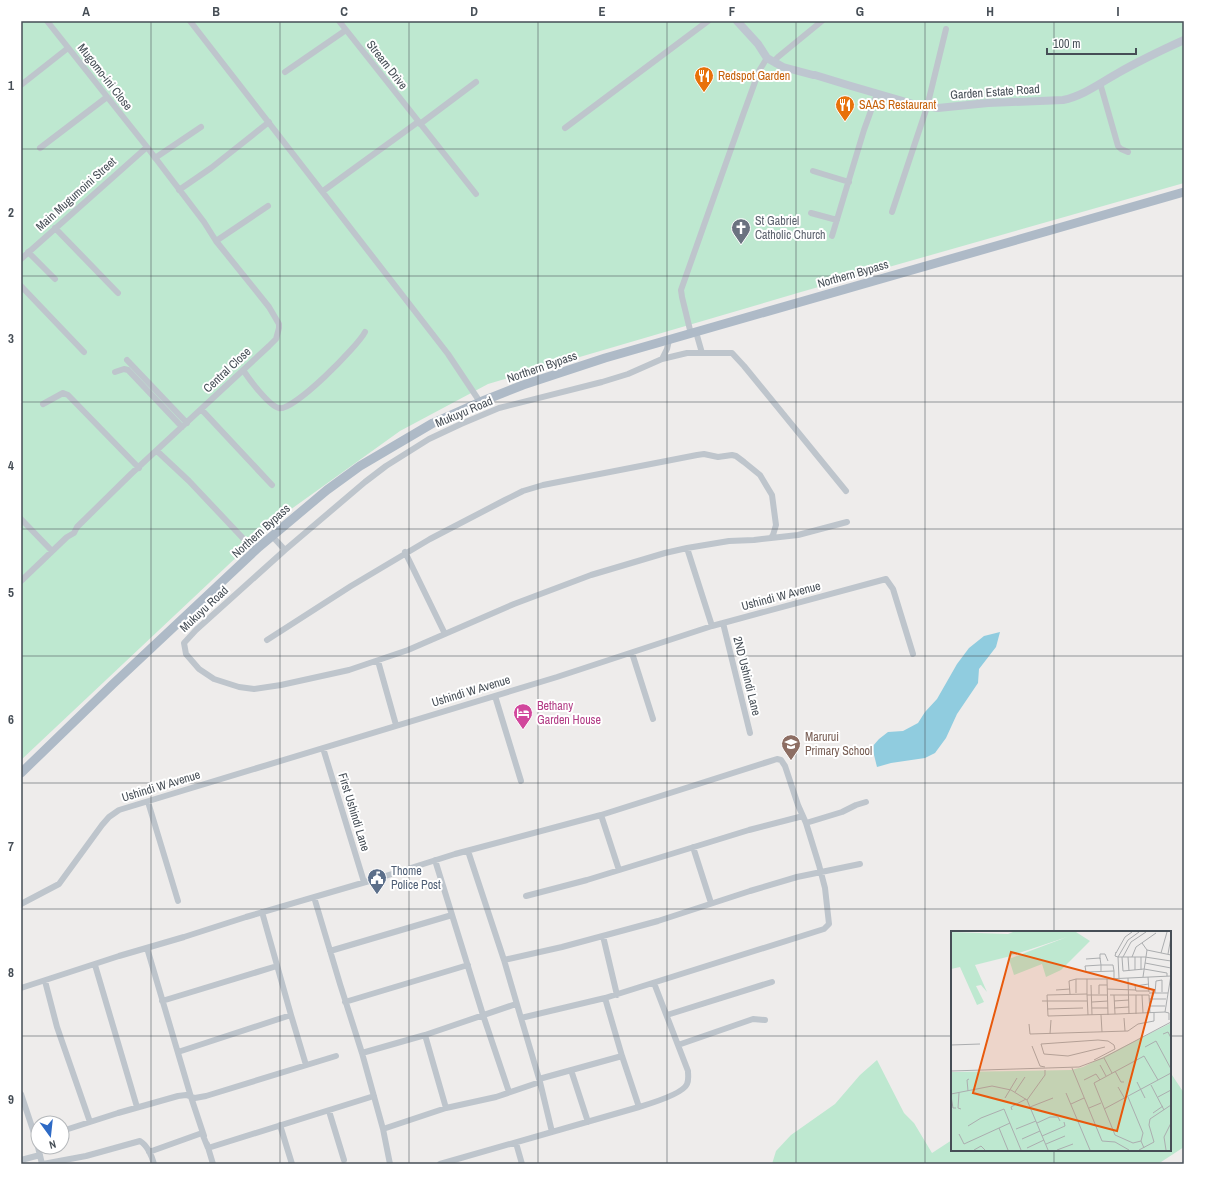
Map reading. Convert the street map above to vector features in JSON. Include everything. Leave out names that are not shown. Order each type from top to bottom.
[{"type":"main road","name":"Northern Bypass","points":[[21,773],[113,684],[272,536],[327,490],[360,466],[433,423],[494,396],[590,362],[1184,192]]},
{"type":"street","name":"Mugomo-ini Close","points":[[48,21],[147,147]]},
{"type":"street","points":[[190,21],[448,354],[480,402]]},
{"type":"street","name":"Stream Drive","points":[[339,21],[476,194]]},
{"type":"street","points":[[565,128],[708,21]]},
{"type":"street","name":"Garden Estate Road","points":[[737,21],[758,44],[767,58],[776,64],[927,107],[946,108],[1063,100],[1080,94],[1184,40]]},
{"type":"street","points":[[776,64],[776,59],[778,57],[822,21]]},
{"type":"street","points":[[285,72],[346,30]]},
{"type":"street","points":[[892,212],[927,107],[946,30]]},
{"type":"street","points":[[21,85],[68,48]]},
{"type":"street","points":[[702,353],[694,333],[681,290],[759,71],[767,58]]},
{"type":"street","points":[[323,191],[476,82]]},
{"type":"street","points":[[1100,83],[1118,146],[1128,152]]},
{"type":"street","points":[[832,236],[864,130],[877,94]]},
{"type":"street","points":[[40,148],[107,97]]},
{"type":"street","points":[[179,190],[211,168],[269,122]]},
{"type":"street","points":[[155,158],[200,127]]},
{"type":"street","name":"Central Close","points":[[21,581],[74,532],[77,527],[138,468],[243,370],[276,338],[278,334],[279,324],[270,307],[216,241],[204,222],[147,147]]},
{"type":"street","name":"Main Mugumoini Street","points":[[21,259],[147,147]]},
{"type":"street","points":[[813,171],[849,182]]},
{"type":"street","points":[[216,241],[268,206]]},
{"type":"street","points":[[811,213],[837,220]]},
{"type":"street","points":[[55,228],[118,293]]},
{"type":"street","points":[[28,252],[55,279]]},
{"type":"street","points":[[21,286],[84,352]]},
{"type":"street","points":[[243,370],[250,381],[272,405],[277,408],[283,408],[298,400],[347,356],[365,332]]},
{"type":"street","points":[[662,359],[667,349],[669,340]]},
{"type":"street","name":"Mukuyu Road","points":[[846,491],[736,356],[730,352],[687,353],[662,359],[613,379],[499,408],[437,435],[386,466],[365,482],[285,550],[187,638],[184,646],[186,654],[199,669],[214,679],[239,687],[254,689],[281,685],[328,676],[378,661],[514,604],[591,575],[686,548],[729,541],[798,535],[847,522]]},
{"type":"street","points":[[127,360],[184,425]]},
{"type":"street","points":[[115,372],[124,369],[128,370],[184,425]]},
{"type":"street","points":[[43,404],[63,393],[68,395],[138,468]]},
{"type":"street","points":[[494,396],[499,408]]},
{"type":"street","points":[[201,409],[272,485]]},
{"type":"street","points":[[157,451],[189,481],[255,551]]},
{"type":"street","points":[[267,640],[405,552],[523,491],[543,485],[661,461],[704,454],[716,457],[736,456],[760,475],[770,490],[774,505],[776,525],[771,538]]},
{"type":"street","points":[[377,455],[386,466]]},
{"type":"street","points":[[21,519],[52,551]]},
{"type":"street","points":[[272,536],[285,550]]},
{"type":"street","points":[[686,548],[712,626]]},
{"type":"street","points":[[405,552],[445,634]]},
{"type":"street","name":"Ushindi W Avenue","points":[[21,904],[59,884],[102,825],[114,813],[124,808],[495,696],[712,626],[886,579],[892,589],[913,654]]},
{"type":"street","name":"2ND Ushindi Lane","points":[[723,623],[750,733]]},
{"type":"street","points":[[632,652],[653,719]]},
{"type":"street","points":[[378,661],[396,725]]},
{"type":"street","points":[[495,696],[521,781]]},
{"type":"street","name":"First Ushindi Lane","points":[[323,748],[364,882]]},
{"type":"street","points":[[21,988],[262,912],[435,860],[601,815],[726,774],[779,759],[782,760],[806,823],[821,873],[828,916],[828,925],[824,929],[704,966],[617,995],[521,1018]]},
{"type":"street","points":[[148,802],[178,901]]},
{"type":"street","points":[[806,823],[842,812],[856,804],[866,802]]},
{"type":"street","points":[[601,815],[619,870]]},
{"type":"street","points":[[526,896],[587,880],[764,825],[803,816]]},
{"type":"street","points":[[693,847],[711,903]]},
{"type":"street","points":[[468,851],[504,960],[540,1080],[552,1132]]},
{"type":"street","points":[[435,860],[483,1015],[509,1092]]},
{"type":"street","points":[[504,960],[562,947],[674,917],[711,903],[797,877],[860,864]]},
{"type":"street","points":[[314,897],[345,1002],[362,1052],[383,1129],[390,1164]]},
{"type":"street","points":[[262,912],[306,1065]]},
{"type":"street","points":[[330,951],[452,915]]},
{"type":"street","points":[[603,936],[617,995]]},
{"type":"street","points":[[146,948],[191,1098],[213,1164]]},
{"type":"street","points":[[95,965],[137,1108]]},
{"type":"street","points":[[345,1002],[468,965]]},
{"type":"street","points":[[162,1001],[277,966]]},
{"type":"street","points":[[45,981],[57,1027],[90,1122]]},
{"type":"street","points":[[667,1016],[772,982]]},
{"type":"street","points":[[440,1164],[649,1104],[682,1089],[687,1083],[688,1071],[654,983]]},
{"type":"street","points":[[605,998],[639,1107]]},
{"type":"street","points":[[362,1052],[425,1035],[516,1004]]},
{"type":"street","points":[[178,1052],[291,1015]]},
{"type":"street","points":[[678,1046],[753,1019],[765,1020]]},
{"type":"street","points":[[425,1035],[446,1108]]},
{"type":"street","points":[[70,1128],[183,1095],[191,1098],[206,1096],[336,1056]]},
{"type":"street","points":[[383,1129],[446,1108],[484,1100],[540,1080],[622,1056]]},
{"type":"street","points":[[572,1070],[588,1122]]},
{"type":"street","points":[[21,1094],[22,1102],[30,1121]]},
{"type":"street","points":[[208,1148],[374,1096]]},
{"type":"street","points":[[329,1111],[344,1160]]},
{"type":"street","points":[[280,1126],[292,1164]]},
{"type":"street","points":[[149,1152],[202,1133],[208,1148]]},
{"type":"street","points":[[21,1160],[40,1155],[43,1164],[86,1156],[140,1141],[149,1152],[154,1164]]},
{"type":"street","points":[[516,1143],[522,1164]]},
{"type":"green space","points":[[21,21],[1184,21],[1184,183],[801,292],[488,384],[400,431],[276,520],[21,760]]},
{"type":"green space","points":[[877,1060],[904,1113],[914,1123],[932,1153],[951,1141],[951,1151],[1171,1151],[1171,1074],[1184,1093],[1184,1147],[1158,1164],[772,1164],[776,1151],[791,1135],[835,1104],[860,1075]]},
{"type":"water","points":[[1000,632],[996,647],[979,669],[978,683],[957,714],[946,738],[935,753],[925,758],[891,763],[877,767],[872,747],[879,739],[888,732],[903,731],[918,723],[925,712],[937,699],[957,664],[969,648],[984,636]]},
{"type":"place","name":"Redspot Garden","points":[[704,93]]},
{"type":"place","name":"SAAS Restaurant","points":[[845,122]]},
{"type":"place","name":"St Gabriel Catholic Church","points":[[741,245]]},
{"type":"place","name":"Bethany Garden House","points":[[523,730]]},
{"type":"place","name":"Marurui Primary School","points":[[791,761]]},
{"type":"place","name":"Thome Police Post","points":[[377,895]]}]
